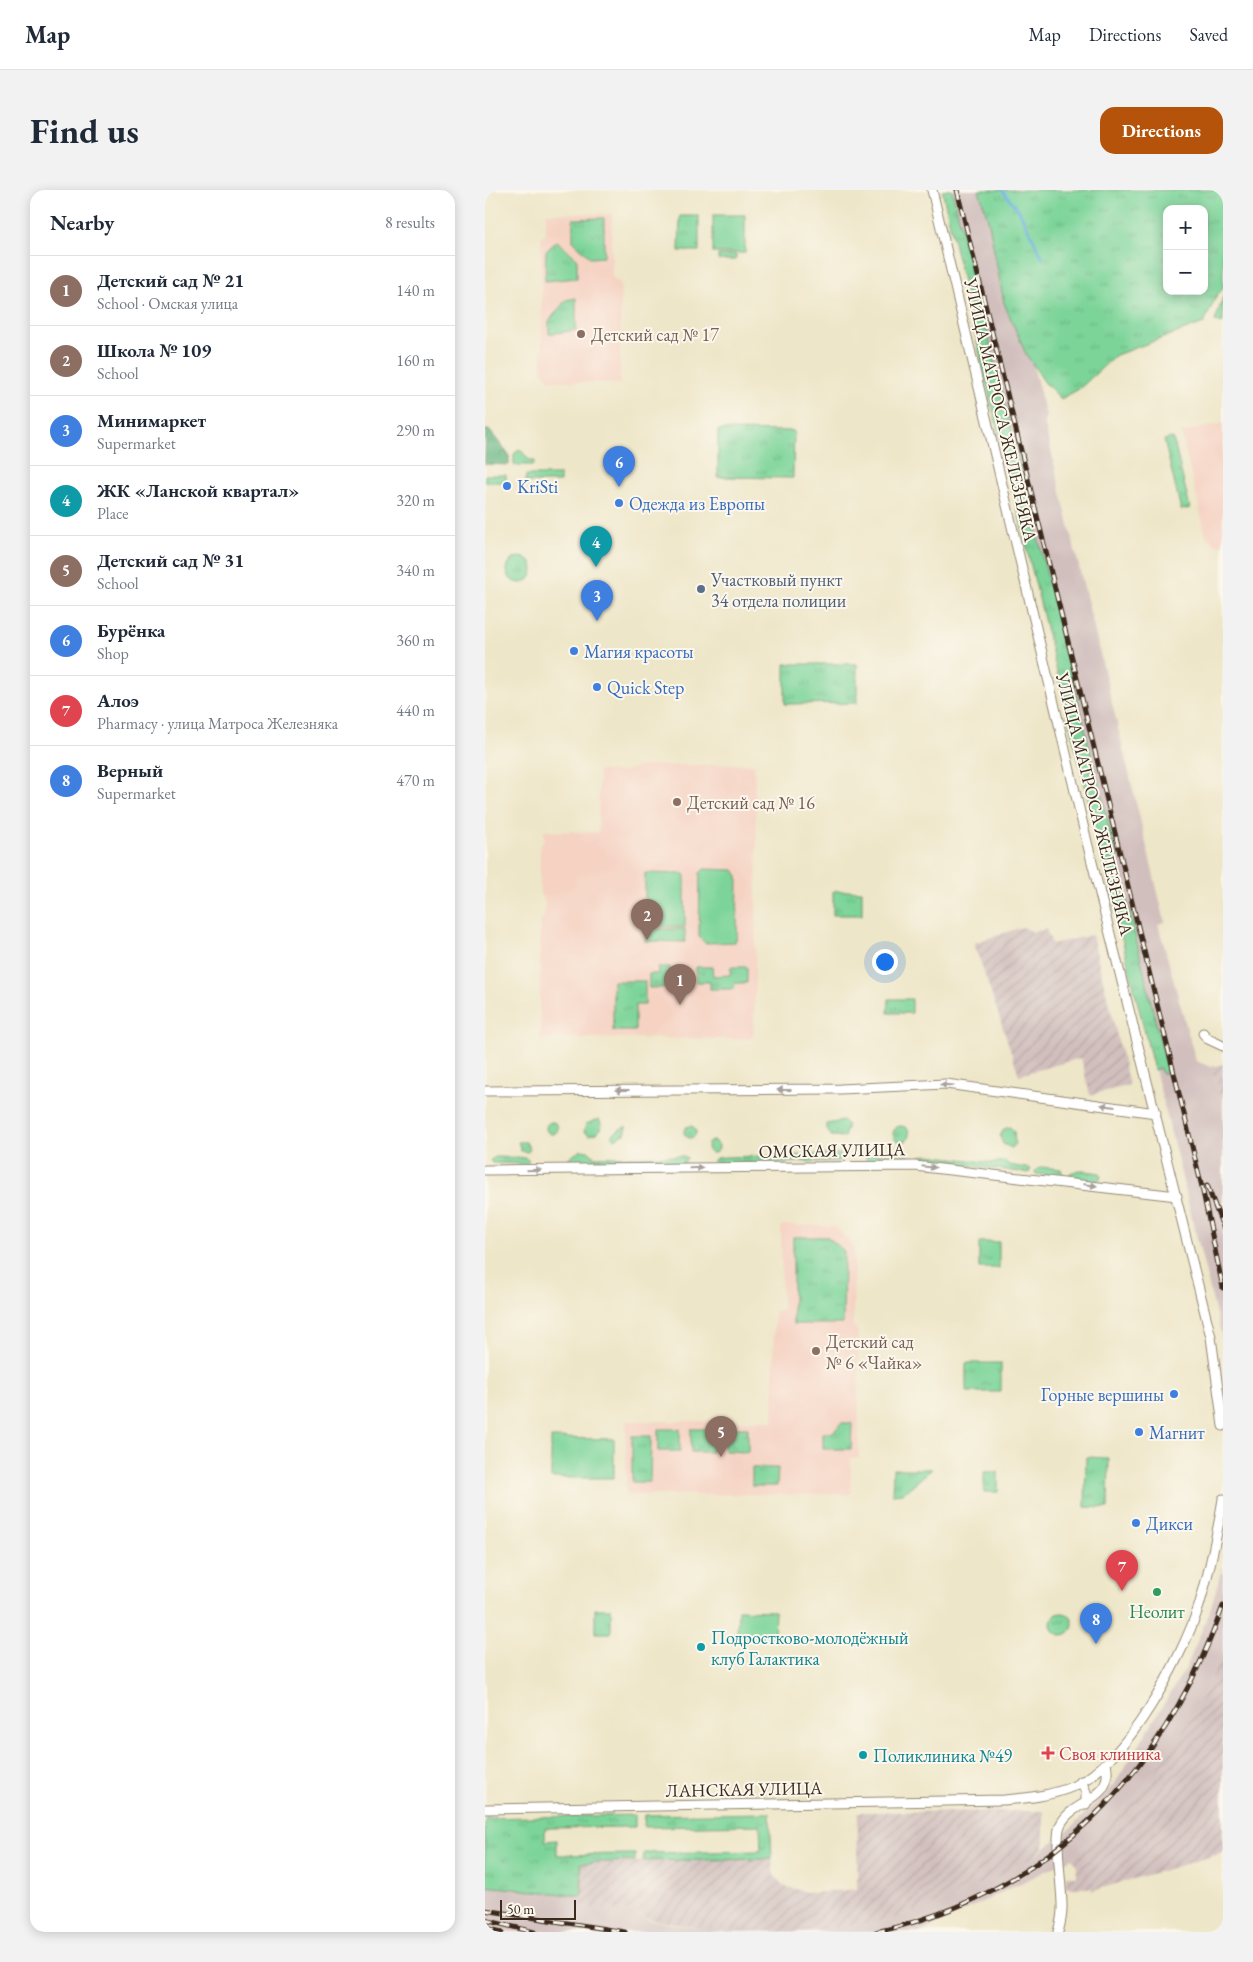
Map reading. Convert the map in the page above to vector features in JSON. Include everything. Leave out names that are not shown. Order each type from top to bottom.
[{"type":"street","name":"УЛИЦА МАТРОСА ЖЕЛЕЗНЯКА","points":[[932,190],[1087,842],[1177,1196],[1213,1350],[1223,1426]]},
{"type":"street","points":[[1203,1033],[1223,1046]]},
{"type":"street","points":[[485,1091],[840,1090],[946,1084],[1156,1113]]},
{"type":"street","name":"ОМСКАЯ УЛИЦА","points":[[485,1170],[915,1166],[1177,1196]]},
{"type":"street","points":[[1086,1804],[1086,1792],[1081,1781],[1106,1763],[1125,1742],[1148,1709],[1175,1663],[1199,1607],[1215,1548],[1223,1499]]},
{"type":"street","points":[[1058,1932],[1063,1912],[1059,1827],[1068,1814],[1086,1804],[1102,1790],[1107,1780],[1106,1763]]},
{"type":"street","name":"ЛАНСКАЯ УЛИЦА","points":[[485,1810],[1004,1800],[1042,1797],[1075,1786],[1081,1781]]},
{"type":"shaded area","points":[[943,190],[988,190],[1046,416],[1044,422],[1165,922],[1158,924],[1196,1061],[1211,1067],[1223,1105],[1223,1342],[1155,1069]]},
{"type":"shaded area","name":"Детский сад № 17","points":[[546,213],[612,214],[612,277],[621,284],[620,384],[550,380],[542,372],[541,237],[546,233]]},
{"type":"shaded area","points":[[1223,423],[1223,544],[1216,545],[1206,536],[1181,433]]},
{"type":"shaded area","points":[[754,764],[757,845],[754,1034],[750,1039],[540,1038],[540,921],[544,917],[545,904],[540,894],[540,847],[544,840],[544,831],[598,832],[599,771],[623,772],[641,766]]},
{"type":"shaded area","points":[[1023,927],[1033,932],[1046,929],[1052,944],[1092,935],[1129,1085],[1090,1095],[1081,1058],[1019,1075],[974,943]]},
{"type":"shaded area","points":[[1223,1064],[1223,1105],[1211,1067]]},
{"type":"shaded area","points":[[781,1225],[835,1226],[854,1247],[853,1324],[858,1332],[859,1458],[851,1458],[851,1494],[626,1495],[626,1421],[773,1421],[774,1312],[782,1309]]},
{"type":"shaded area","points":[[1223,1565],[1223,1651],[1194,1713],[1139,1794],[1072,1858],[921,1932],[803,1932],[890,1920],[941,1902],[946,1896],[956,1895],[956,1893],[1008,1872],[1035,1856],[1073,1826],[1116,1782],[1186,1668],[1209,1613]]},
{"type":"shaded area","points":[[1223,1651],[1223,1853],[1092,1891],[1091,1888],[1066,1888],[1066,1876],[1076,1876],[1077,1866],[1072,1858],[1139,1794],[1194,1713]]},
{"type":"shaded area","points":[[1044,1811],[1044,1847],[1035,1856],[1008,1872],[941,1902],[890,1920],[803,1932],[717,1931],[648,1919],[636,1912],[582,1907],[580,1863],[772,1859],[774,1875],[783,1886],[811,1893],[857,1889],[858,1812]]},
{"type":"shaded area","points":[[485,1886],[582,1896],[582,1907],[636,1912],[648,1920],[690,1927],[762,1932],[485,1932]]},
{"type":"green space","points":[[942,190],[952,190],[1168,1073],[1162,1074],[1160,1068],[1154,1070],[985,377]]},
{"type":"green space","points":[[979,190],[1223,190],[1223,289],[1217,295],[1204,323],[1116,355],[1079,389],[1061,399],[1045,383],[1026,354],[1004,303],[989,223]]},
{"type":"green space","points":[[713,215],[745,215],[745,253],[713,253]]},
{"type":"green space","points":[[680,216],[699,216],[699,251],[679,251]]},
{"type":"green space","points":[[604,218],[604,257],[591,258],[573,241],[573,219]]},
{"type":"green space","points":[[557,241],[577,259],[577,278],[545,281],[546,251]]},
{"type":"green space","points":[[718,255],[736,255],[736,260],[718,260]]},
{"type":"green space","points":[[1223,297],[1223,323],[1215,321]]},
{"type":"green space","points":[[576,298],[576,330],[549,334],[549,321],[566,300]]},
{"type":"green space","points":[[486,430],[489,430],[509,455],[509,465],[485,464]]},
{"type":"green space","points":[[718,430],[794,431],[793,478],[718,477]]},
{"type":"green space","points":[[1173,438],[1190,508],[1181,510],[1164,440]]},
{"type":"green space","points":[[520,449],[529,460],[534,460],[534,465],[514,465],[514,454]]},
{"type":"green space","points":[[485,475],[506,475],[506,482],[485,482]]},
{"type":"green space","points":[[526,475],[560,475],[560,482],[526,482]]},
{"type":"green space","points":[[520,557],[529,561],[533,570],[529,579],[520,583],[511,579],[507,570],[511,561]]},
{"type":"green space","points":[[785,664],[857,664],[857,703],[785,704]]},
{"type":"green space","points":[[704,869],[734,870],[738,876],[737,936],[735,942],[705,943],[699,937],[700,873]]},
{"type":"green space","points":[[645,873],[685,874],[685,927],[645,926]]},
{"type":"green space","points":[[833,891],[862,891],[862,915],[833,915]]},
{"type":"green space","points":[[645,929],[685,929],[685,942],[645,941]]},
{"type":"green space","points":[[658,967],[670,967],[670,973],[681,973],[681,987],[649,988],[649,974],[658,974]]},
{"type":"green space","points":[[696,967],[712,967],[713,976],[730,975],[731,967],[747,967],[747,983],[735,983],[734,989],[710,989],[710,982],[696,982]]},
{"type":"green space","points":[[613,981],[645,981],[645,1005],[635,1005],[635,1031],[613,1031]]},
{"type":"green space","points":[[889,999],[912,999],[912,1013],[888,1013]]},
{"type":"green space","points":[[599,1119],[602,1126],[597,1133],[589,1135],[584,1131],[586,1124]]},
{"type":"green space","points":[[843,1121],[848,1125],[844,1137],[831,1136],[827,1129],[827,1124]]},
{"type":"green space","points":[[550,1122],[554,1122],[558,1128],[554,1134],[550,1134],[546,1130],[546,1126]]},
{"type":"green space","points":[[688,1126],[692,1126],[696,1132],[692,1138],[688,1138],[684,1134],[684,1130]]},
{"type":"green space","points":[[901,1126],[909,1134],[901,1142],[893,1134]]},
{"type":"green space","points":[[627,1127],[625,1134],[614,1139],[612,1137],[612,1134]]},
{"type":"green space","points":[[1010,1127],[1014,1131],[1015,1144],[1012,1148],[1003,1144],[1000,1136],[1004,1129]]},
{"type":"green space","points":[[711,1141],[715,1141],[719,1147],[715,1153],[711,1153],[707,1149],[707,1145]]},
{"type":"green space","points":[[518,1142],[526,1142],[530,1150],[527,1152],[521,1151]]},
{"type":"green space","points":[[581,1150],[588,1151],[595,1157],[684,1156],[687,1159],[683,1164],[564,1164],[564,1161]]},
{"type":"green space","points":[[841,1154],[839,1161],[715,1164],[713,1161],[716,1158],[725,1157]]},
{"type":"green space","points":[[872,1154],[908,1155],[907,1162],[867,1162],[866,1157]]},
{"type":"green space","points":[[928,1155],[993,1163],[1005,1161],[1009,1165],[1031,1169],[1029,1173],[921,1160],[921,1156]]},
{"type":"green space","points":[[496,1157],[526,1158],[529,1161],[527,1164],[492,1163],[490,1160]]},
{"type":"green space","points":[[1040,1167],[1061,1169],[1063,1175],[1060,1177],[1036,1174],[1035,1171]]},
{"type":"green space","points":[[1079,1170],[1100,1173],[1101,1177],[1097,1182],[1074,1179],[1070,1176],[1070,1173]]},
{"type":"green space","points":[[793,1237],[828,1237],[844,1251],[843,1324],[793,1324]]},
{"type":"green space","points":[[979,1242],[999,1242],[999,1268],[979,1268]]},
{"type":"green space","points":[[966,1363],[1001,1363],[1001,1392],[966,1392]]},
{"type":"green space","points":[[841,1423],[852,1423],[851,1449],[823,1449],[823,1433],[833,1433]]},
{"type":"green space","points":[[724,1428],[748,1428],[748,1452],[724,1451]]},
{"type":"green space","points":[[658,1429],[680,1429],[680,1451],[658,1451]]},
{"type":"green space","points":[[691,1429],[713,1429],[712,1452],[691,1452]]},
{"type":"green space","points":[[632,1436],[651,1436],[650,1482],[632,1482]]},
{"type":"green space","points":[[551,1438],[614,1439],[614,1478],[551,1478]]},
{"type":"green space","points":[[1086,1457],[1109,1458],[1108,1508],[1085,1507]]},
{"type":"green space","points":[[752,1468],[778,1468],[777,1486],[752,1486]]},
{"type":"green space","points":[[893,1469],[932,1469],[903,1493],[892,1494]]},
{"type":"green space","points":[[984,1472],[998,1472],[998,1492],[984,1492]]},
{"type":"green space","points":[[595,1609],[611,1609],[611,1633],[595,1633]]},
{"type":"green space","points":[[738,1610],[775,1611],[774,1638],[737,1637]]},
{"type":"green space","points":[[1062,1613],[1070,1616],[1073,1624],[1070,1632],[1062,1635],[1054,1632],[1051,1624],[1054,1616]]},
{"type":"green space","points":[[770,1813],[772,1859],[643,1861],[644,1853],[761,1851],[760,1825],[644,1827],[645,1815]]},
{"type":"green space","points":[[635,1815],[635,1827],[545,1828],[545,1841],[557,1840],[557,1855],[635,1854],[635,1861],[581,1863],[582,1896],[485,1886],[485,1818]]},
{"type":"waterway","points":[[1002,190],[1019,211],[1043,258]]},
{"type":"railway","points":[[957,190],[1202,1187],[1223,1288]]},
{"type":"railway","points":[[1207,1185],[1223,1227]]},
{"type":"railway","points":[[876,1932],[939,1914],[996,1888],[1048,1855],[1093,1817],[1134,1772],[1169,1721],[1198,1666],[1223,1606]]},
{"type":"railway","points":[[485,1910],[625,1932]]},
{"type":"railway","points":[[485,1920],[534,1932]]},
{"type":"railway","points":[[485,1928],[502,1932]]},
{"type":"place","name":"Детский сад № 17","points":[[581,334]]},
{"type":"place","name":"KriSti","points":[[507,486]]},
{"type":"place","name":"Бурёнка","points":[[619,487]]},
{"type":"place","name":"Одежда из Европы","points":[[619,503]]},
{"type":"place","name":"ЖК «Ланской квартал»","points":[[596,567]]},
{"type":"place","name":"Участковый пункт 34 отдела полиции","points":[[701,589]]},
{"type":"place","name":"Минимаркет","points":[[597,621]]},
{"type":"place","name":"Магия красоты","points":[[574,651]]},
{"type":"place","name":"Quick Step","points":[[597,687]]},
{"type":"place","name":"Детский сад № 16","points":[[677,802]]},
{"type":"place","name":"Школа № 109","points":[[647,940]]},
{"type":"place","name":"Детский сад № 21","points":[[680,1005]]},
{"type":"place","name":"Детский сад № 6 «Чайка»","points":[[816,1351]]},
{"type":"place","name":"Горные вершины","points":[[1174,1394]]},
{"type":"place","name":"Магнит","points":[[1139,1432]]},
{"type":"place","name":"Детский сад № 31","points":[[721,1457]]},
{"type":"place","name":"Дикси","points":[[1136,1523]]},
{"type":"place","name":"Алоэ","points":[[1122,1591]]},
{"type":"place","name":"Неолит","points":[[1157,1592]]},
{"type":"place","name":"Верный","points":[[1096,1644]]},
{"type":"place","name":"Подростково-молодёжный клуб Галактика","points":[[701,1647]]},
{"type":"place","name":"Своя клиника","points":[[1048,1753]]},
{"type":"place","name":"Поликлиника №49","points":[[863,1755]]}]
